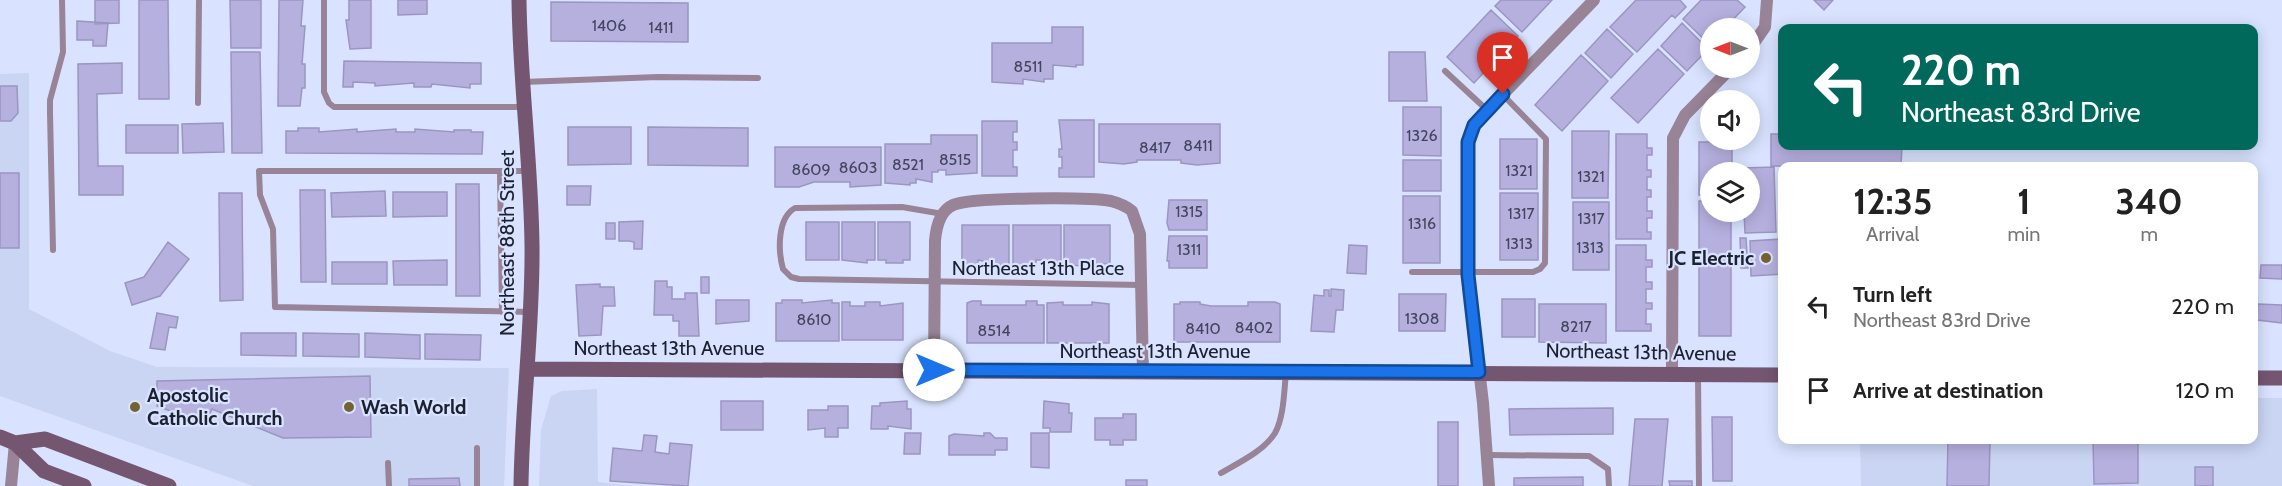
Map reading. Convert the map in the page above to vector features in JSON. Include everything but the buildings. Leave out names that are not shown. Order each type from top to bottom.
[{"type":"street","name":"Northeast 88th Street","points":[[519,0],[522,82],[530,171],[532,312],[520,486]]},
{"type":"street","points":[[1489,486],[1488,454],[1468,272],[1468,142],[1474,125],[1594,0]]},
{"type":"street","points":[[1760,34],[1765,27],[1767,0]]},
{"type":"street","points":[[1672,374],[1673,138],[1685,115],[1721,78]]},
{"type":"street","points":[[934,370],[935,233],[944,214],[953,206],[973,201],[1110,201],[1132,211],[1140,234],[1143,372]]},
{"type":"street","name":"Northeast 13th Avenue","points":[[527,369],[1778,375]]},
{"type":"street","points":[[2258,378],[2282,378]]},
{"type":"street","points":[[0,437],[15,443],[44,471],[84,486]]},
{"type":"street","points":[[15,443],[45,439],[169,486]]},
{"type":"street","points":[[11,486],[15,443]]},
{"type":"lane","points":[[52,250],[50,100],[63,52],[62,0]]},
{"type":"lane","points":[[198,103],[199,0]]},
{"type":"lane","points":[[324,0],[324,92],[329,103],[334,107],[525,107]]},
{"type":"lane","points":[[1445,70],[1487,111]]},
{"type":"lane","points":[[522,82],[658,77],[758,78]]},
{"type":"lane","points":[[1412,272],[1533,272],[1540,269],[1546,257],[1546,139],[1503,94]]},
{"type":"lane","points":[[530,171],[259,171],[260,195],[273,229],[275,307],[532,312]]},
{"type":"lane","points":[[500,171],[502,312]]},
{"type":"lane","name":"Northeast 13th Place","points":[[944,214],[902,207],[798,207],[789,212],[785,218],[781,244],[783,269],[796,279],[934,284],[1141,285]]},
{"type":"lane","points":[[1221,473],[1254,452],[1275,434],[1282,409],[1286,372]]},
{"type":"lane","points":[[1698,375],[1699,486]]},
{"type":"lane","points":[[477,448],[477,486]]},
{"type":"lane","points":[[1488,454],[1589,456],[1608,468],[1609,486]]},
{"type":"lane","points":[[388,463],[389,486]]},
{"type":"shaded area","points":[[29,73],[29,309],[110,351],[157,367],[509,368],[504,486],[253,486],[0,396],[0,74]]},
{"type":"shaded area","points":[[597,389],[598,482],[634,486],[539,486],[541,430],[551,396],[562,391]]},
{"type":"shaded area","points":[[2258,398],[2282,398],[2282,486],[1861,486],[1860,444],[2258,444]]},
{"type":"place","name":"JC Electric","points":[[1766,258]]},
{"type":"place","name":"Apostolic Catholic Church","points":[[135,407]]},
{"type":"place","name":"Wash World","points":[[349,407]]},
{"type":"route","points":[[934,370],[1479,372],[1468,275],[1468,142],[1474,125],[1503,94]]}]
